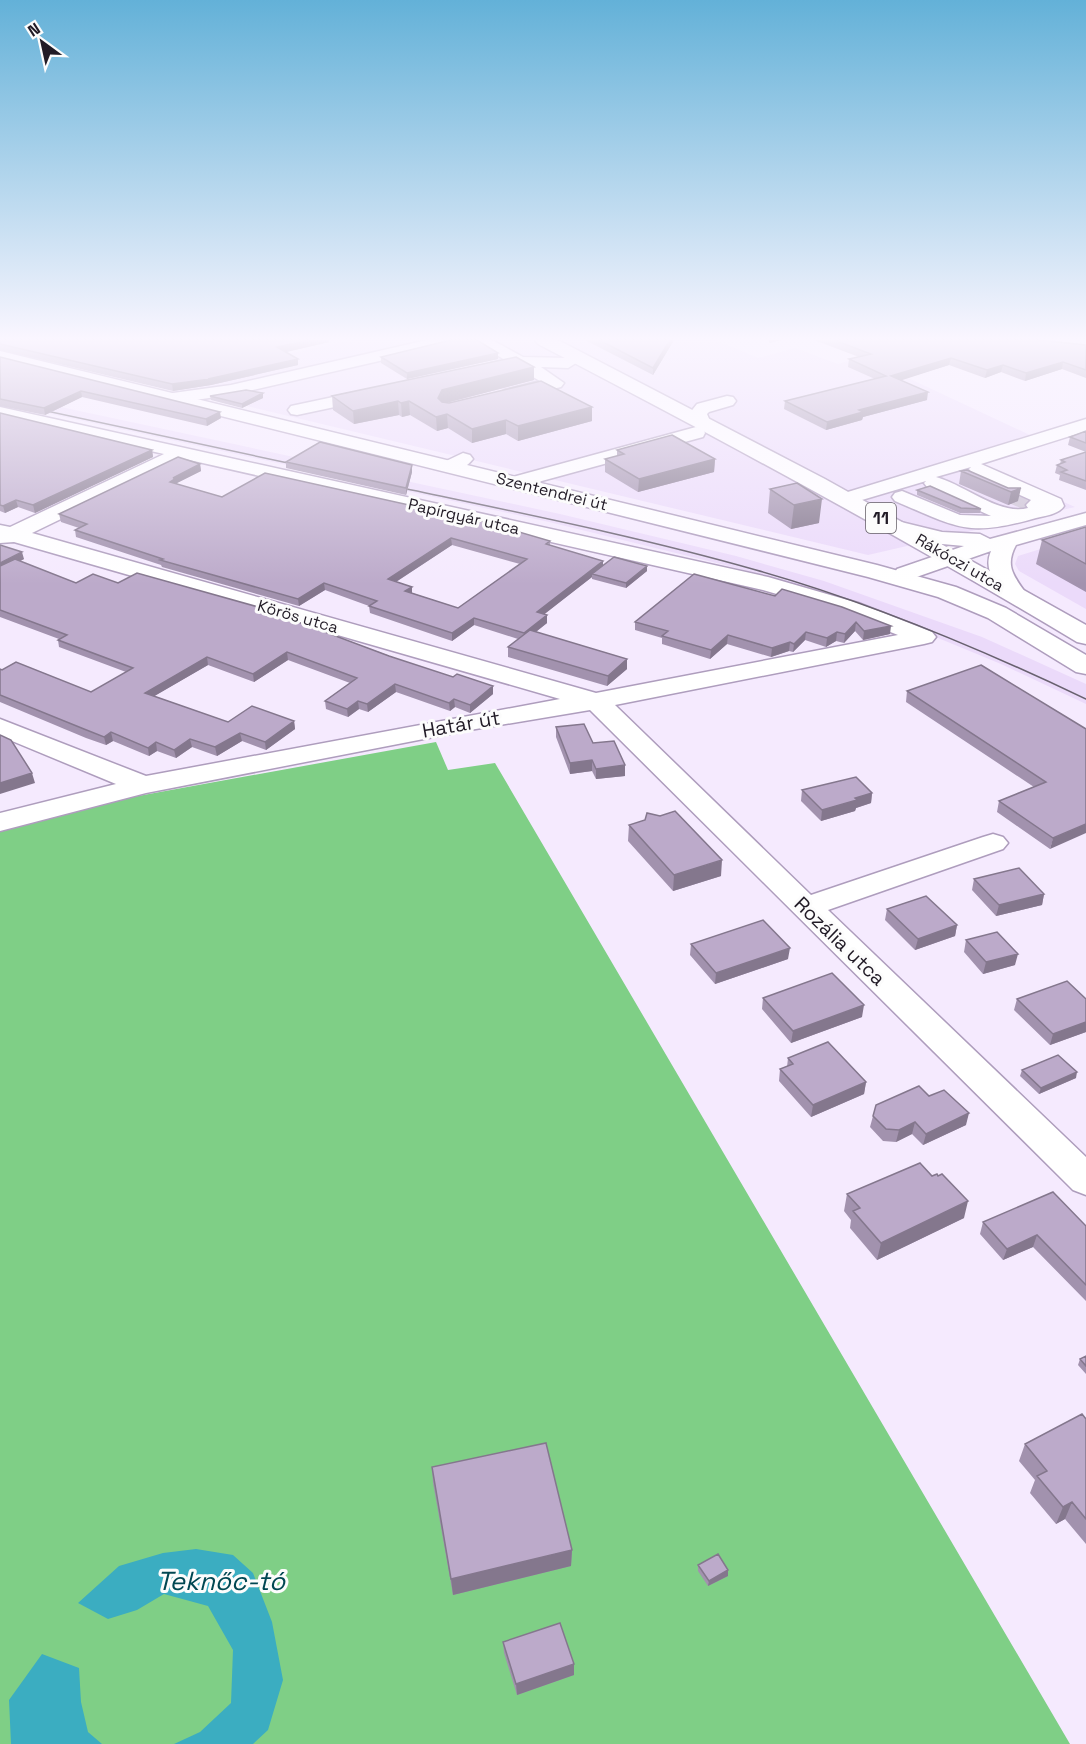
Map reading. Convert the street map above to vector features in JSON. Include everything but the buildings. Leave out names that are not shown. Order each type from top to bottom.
[{"type":"main road","name":"Szentendrei út","points":[[273,421],[457,463],[516,482],[859,567],[947,592],[1005,603],[1086,666]]},
{"type":"main road","name":"Rákóczi utca","points":[[688,421],[845,499],[952,556],[1005,603]]},
{"type":"main road","name":"Rákóczi utca","points":[[689,421],[796,489],[913,571],[960,590],[1005,603],[1086,636]]},
{"type":"main road","name":"Szentendrei út","points":[[859,567],[913,571]]},
{"type":"main road","points":[[960,590],[1015,609],[1086,644]]},
{"type":"street","name":"Papírgyár utca","points":[[42,421],[768,584],[850,608],[924,637]]},
{"type":"street","points":[[516,482],[594,461],[699,427],[699,421]]},
{"type":"street","points":[[845,499],[1086,425]]},
{"type":"street","points":[[573,448],[594,461]]},
{"type":"street","points":[[4,535],[182,453]]},
{"type":"street","points":[[932,453],[956,464]]},
{"type":"street","points":[[913,571],[952,556],[1007,541],[1054,506],[1054,503],[979,469]]},
{"type":"street","points":[[902,497],[903,493],[966,473],[1013,495]]},
{"type":"street","points":[[934,483],[996,511],[1016,517]]},
{"type":"street","points":[[868,511],[880,503],[902,497],[948,518],[965,523],[989,523],[1016,517],[1041,515],[1086,519]]},
{"type":"street","points":[[901,528],[942,538],[1007,541]]},
{"type":"street","name":"Körös utca","points":[[4,535],[595,701]]},
{"type":"street","points":[[1005,603],[997,564],[1007,541]]},
{"type":"street","name":"Határ út","points":[[0,822],[144,785],[924,637]]},
{"type":"street","name":"Rozália utca","points":[[595,701],[1086,1180]]},
{"type":"street","points":[[0,727],[144,785]]},
{"type":"street","points":[[806,907],[993,843]]},
{"type":"shaded area","points":[[85,421],[128,421],[560,514],[736,556],[824,581],[982,637],[1086,684],[1086,704],[1001,664],[897,621],[811,589],[725,565],[549,522]]},
{"type":"shaded area","points":[[311,421],[1001,421],[1045,442],[979,464],[1075,507],[868,555]]},
{"type":"shaded area","points":[[1086,535],[1086,609],[1019,571],[1015,564],[1018,556]]},
{"type":"green space","points":[[436,742],[448,770],[495,763],[1070,1744],[0,1744],[0,829],[138,796]]},
{"type":"water","name":"Teknőc-tó","points":[[196,1549],[233,1555],[253,1573],[272,1622],[283,1680],[268,1730],[253,1744],[174,1744],[200,1732],[231,1703],[233,1650],[208,1606],[164,1594],[137,1610],[108,1619],[78,1603],[119,1566],[163,1553]]},
{"type":"water","points":[[42,1654],[79,1668],[81,1702],[88,1732],[102,1744],[11,1744],[9,1700]]},
{"type":"tunnel","points":[[1013,495],[1036,505]]},
{"type":"tram line","points":[[95,421],[302,466]]},
{"type":"tram line","points":[[393,486],[621,535],[799,583],[924,627],[1086,699]]}]
